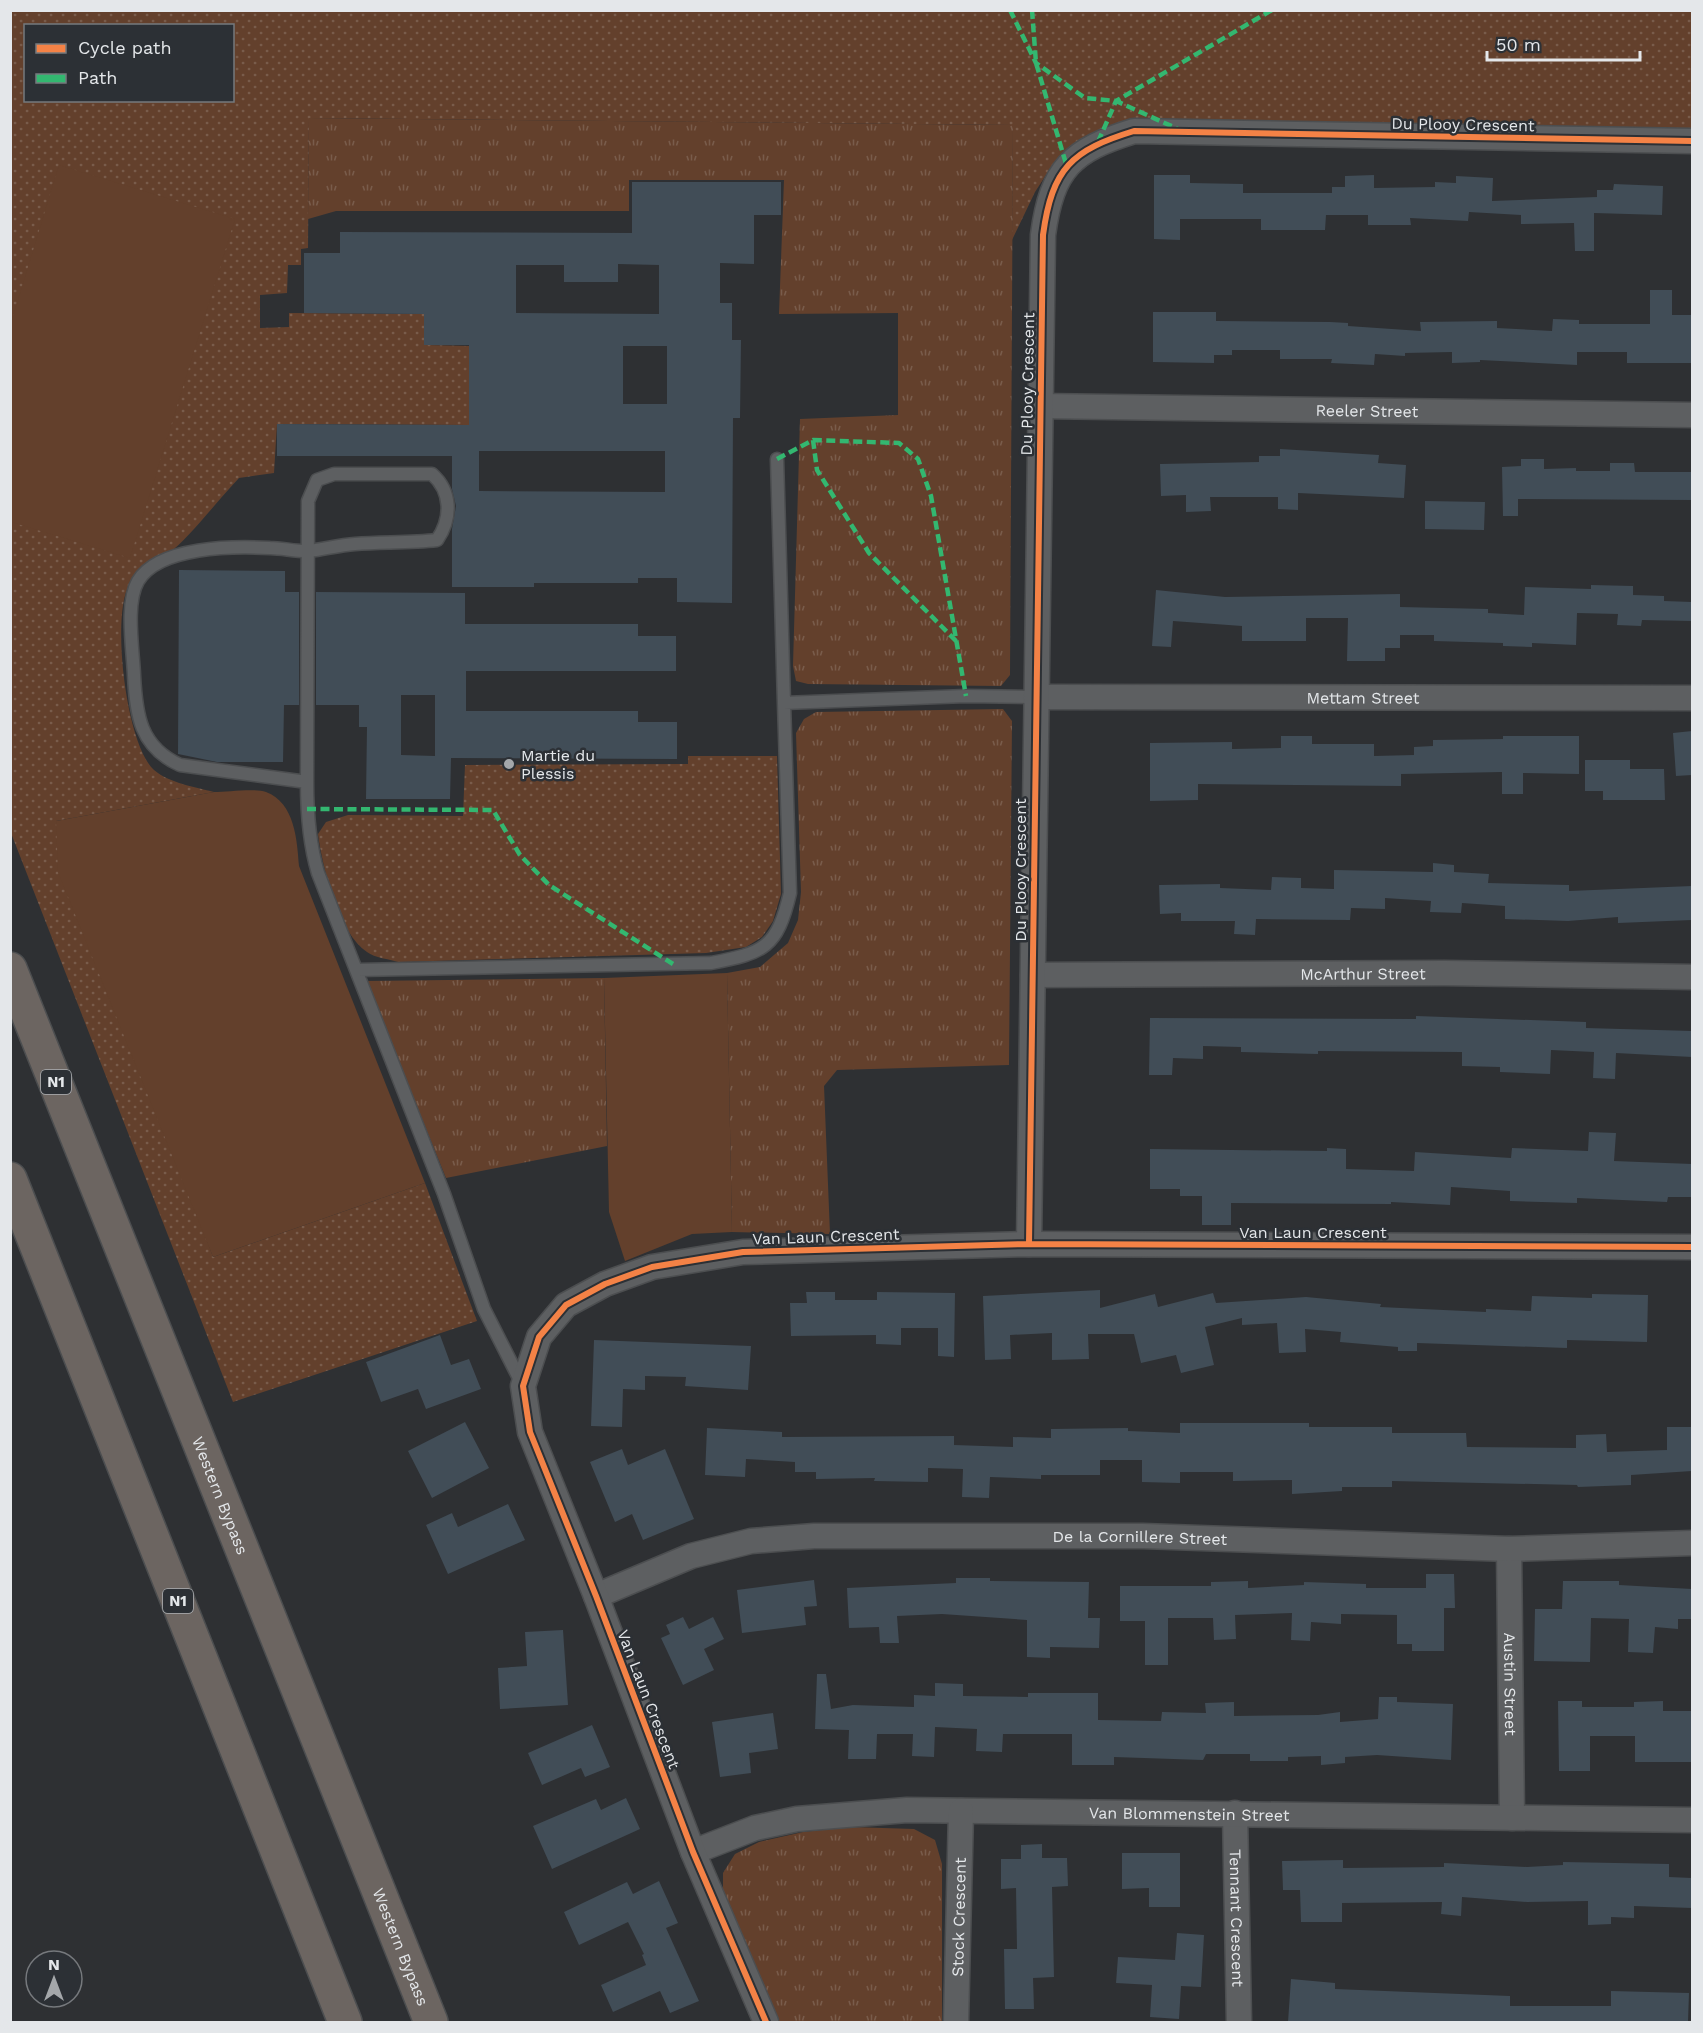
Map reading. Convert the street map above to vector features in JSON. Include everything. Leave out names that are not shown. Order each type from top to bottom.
[{"type":"highway","name":"Western Bypass","points":[[10,969],[431,2022]]},
{"type":"highway","name":"N1","points":[[10,1179],[345,2022]]},
{"type":"street","name":"Du Plooy Crescent","points":[[1029,1244],[1043,235],[1047,203],[1067,167],[1081,152],[1098,142],[1134,131],[1692,141]]},
{"type":"street","name":"Reeler Street","points":[[1040,406],[1692,415]]},
{"type":"street","name":"Mettam Street","points":[[1035,697],[1692,698]]},
{"type":"street","name":"McArthur Street","points":[[1033,975],[1445,973],[1692,977]]},
{"type":"street","name":"Van Laun Crescent","points":[[766,2022],[693,1852],[596,1596],[530,1432],[523,1386],[539,1337],[566,1305],[605,1284],[652,1268],[743,1252],[1029,1244],[1692,1247]]},
{"type":"street","name":"De la Cornillere Street","points":[[596,1596],[691,1556],[751,1541],[814,1536],[1143,1536],[1509,1550],[1692,1544]]},
{"type":"street","name":"Austin Street","points":[[1509,1550],[1512,1818]]},
{"type":"street","name":"Van Blommenstein Street","points":[[693,1852],[755,1828],[797,1819],[907,1810],[1692,1820]]},
{"type":"street","name":"Stock Crescent","points":[[956,2022],[960,1811]]},
{"type":"street","name":"Tennant Crescent","points":[[1235,1814],[1239,2022]]},
{"type":"lane","points":[[358,970],[711,963],[749,956],[770,942],[783,924],[790,893],[777,459]]},
{"type":"lane","points":[[307,782],[198,769],[161,757],[150,745],[136,699],[132,620],[133,596],[138,580],[149,569],[167,559],[220,548],[309,551],[354,544],[437,540],[445,529],[447,503],[444,485],[432,474],[334,474],[317,480],[308,501],[309,551],[307,782],[311,847],[318,873],[444,1194],[484,1309],[523,1386]]},
{"type":"lane","points":[[784,703],[966,696],[1035,697]]},
{"type":"green space","points":[[11,11],[1692,11],[1692,131],[1087,140],[1055,161],[1035,192],[1012,240],[1013,125],[309,118],[308,248],[301,249],[301,265],[288,265],[287,293],[260,295],[260,328],[289,327],[289,313],[424,314],[425,345],[469,346],[469,425],[277,424],[274,473],[239,478],[176,547],[138,572],[129,585],[124,601],[121,624],[124,680],[129,709],[144,756],[154,770],[167,778],[214,792],[56,821],[213,1257],[425,1183],[477,1321],[233,1402],[11,833]]},
{"type":"green space","points":[[309,118],[1013,125],[1010,675],[1001,686],[808,684],[796,681],[793,666],[800,419],[898,415],[898,313],[779,314],[784,180],[629,180],[629,211],[336,211],[308,219]]},
{"type":"green space","points":[[59,165],[235,219],[130,558],[11,522],[11,323]]},
{"type":"green space","points":[[1003,709],[1012,721],[1009,1065],[837,1070],[824,1086],[830,1234],[732,1232],[727,973],[760,967],[788,943],[798,920],[801,892],[796,733],[804,719],[816,712]]},
{"type":"green space","points":[[688,756],[777,756],[781,894],[773,921],[762,937],[746,947],[706,953],[398,962],[367,952],[357,943],[340,915],[323,863],[318,834],[326,822],[348,815],[463,816],[465,765],[688,764]]},
{"type":"green space","points":[[248,790],[266,792],[276,797],[289,813],[293,823],[299,866],[425,1183],[213,1257],[58,872],[56,821],[214,792]]},
{"type":"green space","points":[[727,973],[732,1232],[692,1234],[625,1261],[609,1212],[604,978]]},
{"type":"green space","points":[[604,978],[607,1146],[446,1178],[366,981]]},
{"type":"green space","points":[[851,1827],[914,1829],[935,1840],[942,1864],[942,2022],[770,2022],[723,1902],[723,1873],[735,1854],[759,1842],[803,1832]]},
{"type":"building","points":[[1154,175],[1190,175],[1190,183],[1243,184],[1243,193],[1332,193],[1332,187],[1345,187],[1345,176],[1374,175],[1374,188],[1435,187],[1435,182],[1456,183],[1456,176],[1493,178],[1492,201],[1597,197],[1597,190],[1613,190],[1614,184],[1663,186],[1662,215],[1594,213],[1594,251],[1575,251],[1574,223],[1521,224],[1521,215],[1469,212],[1468,221],[1410,218],[1411,225],[1368,225],[1368,215],[1326,215],[1325,230],[1261,230],[1261,219],[1180,219],[1180,240],[1154,239]]},
{"type":"building","points":[[632,182],[781,182],[781,215],[754,215],[754,264],[720,263],[720,303],[732,303],[732,340],[741,340],[740,418],[733,418],[732,603],[677,602],[677,578],[638,578],[638,583],[534,583],[534,587],[452,587],[452,529],[456,506],[452,489],[452,456],[277,456],[277,424],[469,425],[469,345],[424,345],[424,314],[304,313],[304,253],[340,253],[340,232],[632,233]],"holes":[[[618,264],[659,265],[659,314],[516,313],[516,265],[564,265],[564,282],[618,282]],[[623,346],[667,346],[667,404],[623,404]],[[479,451],[665,451],[665,492],[479,491]]]},
{"type":"building","points":[[1650,290],[1672,290],[1672,315],[1692,315],[1692,363],[1627,363],[1627,352],[1577,352],[1577,365],[1480,360],[1480,362],[1452,363],[1452,352],[1405,353],[1405,356],[1375,354],[1374,365],[1331,363],[1332,359],[1280,359],[1280,350],[1232,350],[1232,355],[1214,355],[1214,363],[1153,362],[1153,312],[1216,312],[1216,321],[1330,322],[1348,323],[1348,326],[1421,331],[1420,322],[1497,321],[1497,328],[1552,331],[1553,319],[1579,320],[1579,324],[1650,324]]},
{"type":"building","points":[[1280,449],[1379,455],[1378,463],[1406,465],[1404,498],[1298,493],[1298,510],[1278,509],[1278,497],[1210,497],[1211,511],[1186,512],[1186,495],[1161,496],[1160,464],[1259,462],[1259,456],[1280,456]]},
{"type":"building","points":[[1521,459],[1544,459],[1544,469],[1576,468],[1576,471],[1610,471],[1610,463],[1634,463],[1635,472],[1692,472],[1692,500],[1518,499],[1518,516],[1503,516],[1502,467],[1521,466]]},
{"type":"building","points":[[1425,501],[1485,502],[1484,530],[1425,529]]},
{"type":"building","points":[[179,570],[285,571],[285,592],[299,592],[299,705],[284,705],[283,762],[217,762],[178,754]]},
{"type":"building","points":[[1591,585],[1633,586],[1633,595],[1664,596],[1664,601],[1692,602],[1692,621],[1642,620],[1641,626],[1617,625],[1618,614],[1577,613],[1576,645],[1532,643],[1532,647],[1503,646],[1503,643],[1434,641],[1434,635],[1400,635],[1400,648],[1385,648],[1385,661],[1347,661],[1348,618],[1306,618],[1306,641],[1242,641],[1242,626],[1173,621],[1171,647],[1152,646],[1156,590],[1225,597],[1400,594],[1400,607],[1488,609],[1488,613],[1524,615],[1525,587],[1591,589]]},
{"type":"building","points":[[316,592],[465,593],[465,624],[638,624],[638,636],[676,636],[676,671],[466,671],[466,711],[638,711],[638,722],[677,722],[677,759],[451,758],[450,799],[366,799],[367,727],[359,727],[359,705],[316,705]],"holes":[[[401,695],[435,695],[435,756],[401,755]]]},
{"type":"building","points":[[1692,731],[1692,775],[1676,776],[1673,733]]},
{"type":"building","points":[[1281,736],[1312,736],[1312,744],[1374,744],[1374,756],[1414,755],[1414,747],[1433,746],[1433,740],[1503,739],[1503,736],[1579,736],[1579,774],[1523,773],[1523,794],[1502,794],[1502,772],[1401,774],[1401,786],[1198,784],[1198,800],[1150,801],[1150,743],[1232,742],[1232,749],[1281,748]]},
{"type":"building","points":[[1585,760],[1630,760],[1630,769],[1664,769],[1665,800],[1603,800],[1603,791],[1585,791]]},
{"type":"building","points":[[1433,863],[1454,865],[1454,872],[1489,874],[1488,883],[1569,885],[1569,891],[1692,886],[1692,920],[1618,923],[1618,917],[1568,921],[1505,919],[1505,906],[1462,903],[1461,913],[1430,912],[1431,901],[1385,898],[1385,909],[1351,908],[1350,920],[1256,919],[1255,935],[1234,934],[1235,921],[1181,921],[1181,913],[1160,914],[1159,885],[1220,884],[1220,888],[1271,890],[1272,877],[1301,878],[1301,888],[1334,889],[1334,870],[1433,872]]},
{"type":"building","points":[[1416,1016],[1586,1022],[1586,1028],[1692,1031],[1692,1057],[1616,1053],[1615,1079],[1593,1078],[1594,1052],[1551,1050],[1550,1074],[1500,1072],[1500,1067],[1462,1066],[1462,1052],[1318,1051],[1318,1054],[1241,1052],[1241,1047],[1203,1046],[1203,1059],[1173,1058],[1172,1075],[1149,1075],[1150,1018],[1416,1019]]},
{"type":"building","points":[[1589,1132],[1616,1133],[1614,1161],[1692,1164],[1692,1197],[1668,1197],[1667,1202],[1577,1198],[1577,1203],[1510,1201],[1510,1191],[1451,1187],[1450,1205],[1391,1202],[1391,1204],[1231,1203],[1231,1225],[1202,1225],[1202,1196],[1180,1196],[1180,1189],[1150,1189],[1150,1149],[1327,1151],[1327,1148],[1346,1149],[1346,1169],[1414,1171],[1415,1152],[1511,1158],[1512,1148],[1588,1151]]},
{"type":"building","points":[[1100,1290],[1100,1308],[1155,1294],[1158,1307],[1213,1293],[1216,1303],[1306,1297],[1381,1304],[1380,1307],[1486,1312],[1486,1309],[1531,1311],[1532,1296],[1592,1298],[1592,1294],[1648,1295],[1647,1342],[1567,1340],[1567,1348],[1417,1343],[1417,1351],[1398,1351],[1398,1347],[1340,1342],[1341,1332],[1305,1329],[1306,1352],[1279,1353],[1277,1323],[1242,1325],[1242,1318],[1205,1327],[1214,1365],[1181,1373],[1176,1355],[1141,1363],[1134,1334],[1088,1334],[1089,1359],[1052,1360],[1052,1333],[1010,1335],[1011,1359],[985,1360],[983,1296]]},
{"type":"building","points":[[806,1292],[835,1292],[835,1300],[877,1300],[877,1292],[955,1293],[954,1357],[938,1356],[938,1328],[901,1328],[901,1345],[876,1344],[876,1335],[791,1336],[790,1303],[807,1303]]},
{"type":"building","points":[[440,1335],[451,1365],[469,1359],[481,1389],[426,1409],[418,1389],[381,1402],[366,1362]]},
{"type":"building","points":[[594,1340],[751,1346],[748,1390],[685,1386],[686,1377],[645,1376],[645,1390],[623,1389],[622,1427],[591,1426]]},
{"type":"building","points":[[465,1422],[489,1468],[432,1498],[408,1451]]},
{"type":"building","points":[[1180,1423],[1309,1423],[1309,1427],[1392,1427],[1392,1433],[1466,1433],[1467,1447],[1576,1448],[1576,1435],[1606,1434],[1607,1452],[1667,1450],[1667,1427],[1692,1427],[1692,1471],[1631,1475],[1631,1485],[1578,1487],[1577,1485],[1392,1481],[1392,1487],[1342,1487],[1342,1491],[1292,1494],[1292,1480],[1233,1481],[1233,1472],[1180,1472],[1180,1483],[1142,1482],[1142,1460],[1100,1460],[1100,1475],[1041,1475],[1041,1479],[990,1477],[989,1498],[962,1497],[963,1469],[928,1468],[928,1482],[874,1481],[875,1478],[816,1479],[816,1472],[795,1472],[795,1462],[746,1459],[745,1477],[705,1475],[707,1428],[782,1432],[782,1437],[954,1436],[954,1445],[1013,1447],[1013,1437],[1051,1438],[1051,1429],[1128,1428],[1128,1431],[1180,1433]]},
{"type":"building","points":[[622,1449],[628,1465],[665,1449],[694,1519],[643,1540],[632,1514],[615,1522],[590,1462]]},
{"type":"building","points":[[508,1504],[525,1540],[448,1574],[426,1525],[452,1513],[458,1527]]},
{"type":"building","points":[[1426,1574],[1454,1574],[1455,1608],[1444,1608],[1444,1651],[1412,1651],[1412,1644],[1397,1644],[1397,1615],[1341,1614],[1341,1624],[1311,1622],[1310,1641],[1291,1640],[1292,1613],[1235,1615],[1236,1639],[1214,1640],[1213,1618],[1168,1618],[1168,1665],[1145,1665],[1145,1621],[1120,1621],[1120,1586],[1211,1586],[1211,1582],[1248,1581],[1248,1588],[1304,1585],[1304,1582],[1366,1584],[1366,1588],[1426,1588]]},
{"type":"building","points":[[956,1578],[990,1578],[990,1581],[1089,1582],[1088,1618],[1100,1618],[1099,1648],[1050,1647],[1050,1658],[1027,1657],[1027,1620],[942,1614],[897,1616],[899,1643],[880,1643],[879,1627],[849,1628],[847,1588],[956,1583]]},
{"type":"building","points":[[814,1580],[817,1606],[804,1607],[806,1625],[742,1633],[737,1590]]},
{"type":"building","points":[[1563,1581],[1619,1581],[1619,1585],[1692,1589],[1692,1619],[1678,1619],[1678,1629],[1655,1627],[1653,1653],[1628,1652],[1629,1619],[1591,1618],[1590,1662],[1534,1661],[1535,1609],[1562,1609]]},
{"type":"building","points":[[683,1617],[689,1629],[713,1617],[724,1639],[704,1649],[714,1670],[683,1685],[661,1638],[670,1634],[666,1625]]},
{"type":"building","points":[[563,1630],[568,1705],[500,1709],[498,1668],[527,1666],[525,1632]]},
{"type":"building","points":[[817,1674],[826,1674],[831,1709],[853,1705],[914,1707],[914,1695],[935,1696],[935,1683],[963,1684],[963,1696],[1028,1697],[1028,1693],[1098,1693],[1098,1720],[1161,1721],[1162,1712],[1206,1713],[1205,1703],[1234,1702],[1234,1716],[1318,1715],[1340,1712],[1340,1722],[1378,1719],[1379,1697],[1397,1697],[1397,1702],[1453,1704],[1451,1760],[1377,1755],[1345,1757],[1345,1763],[1321,1765],[1321,1756],[1288,1757],[1288,1761],[1250,1761],[1250,1754],[1206,1754],[1203,1760],[1114,1757],[1114,1765],[1072,1765],[1072,1734],[1003,1734],[1002,1752],[976,1751],[977,1729],[935,1727],[934,1757],[912,1756],[913,1734],[877,1734],[876,1759],[848,1759],[849,1730],[815,1729]]},
{"type":"building","points":[[1558,1701],[1582,1701],[1582,1707],[1634,1707],[1634,1702],[1663,1701],[1663,1711],[1692,1711],[1692,1762],[1635,1762],[1635,1736],[1590,1736],[1590,1771],[1559,1771]]},
{"type":"building","points":[[773,1713],[778,1749],[749,1753],[751,1773],[720,1777],[712,1722]]},
{"type":"building","points":[[592,1725],[610,1767],[585,1777],[581,1768],[542,1785],[528,1753]]},
{"type":"building","points":[[626,1798],[640,1829],[552,1869],[533,1826],[596,1799],[601,1810]]},
{"type":"building","points":[[1042,1844],[1042,1858],[1067,1858],[1068,1886],[1052,1887],[1054,1977],[1033,1978],[1034,2009],[1005,2009],[1004,1949],[1017,1949],[1016,1888],[1001,1889],[1001,1859],[1021,1859],[1021,1845]]},
{"type":"building","points":[[1122,1853],[1180,1853],[1180,1907],[1149,1907],[1149,1888],[1122,1889]]},
{"type":"building","points":[[1343,1860],[1343,1868],[1444,1867],[1444,1863],[1527,1867],[1563,1865],[1563,1862],[1669,1864],[1669,1877],[1692,1878],[1692,1908],[1634,1906],[1634,1918],[1611,1917],[1611,1924],[1588,1925],[1588,1901],[1527,1902],[1462,1897],[1461,1916],[1441,1914],[1442,1902],[1342,1903],[1342,1922],[1301,1922],[1300,1890],[1283,1890],[1282,1861]]},
{"type":"building","points":[[659,1881],[678,1923],[666,1928],[699,2001],[670,2013],[660,1991],[613,2012],[601,1985],[646,1965],[642,1955],[644,1954],[628,1922],[579,1945],[564,1912],[627,1882],[633,1894]]},
{"type":"building","points":[[1177,1933],[1204,1935],[1201,1987],[1181,1986],[1179,2019],[1150,2017],[1152,1985],[1116,1983],[1118,1957],[1175,1960]]},
{"type":"building","points":[[1291,1979],[1335,1983],[1335,1989],[1510,1996],[1510,2006],[1611,2006],[1611,1991],[1689,1993],[1688,2022],[1288,2022]]},
{"type":"marked path","points":[[1010,10],[1036,63],[1085,98],[1116,101],[1178,129]]},
{"type":"marked path","points":[[1032,10],[1036,63],[1067,167]]},
{"type":"marked path","points":[[1098,142],[1116,101],[1272,10]]},
{"type":"marked path","points":[[813,440],[817,470],[869,553],[957,642]]},
{"type":"marked path","points":[[777,459],[813,440],[899,443],[918,459],[931,496],[966,696]]},
{"type":"marked path","points":[[307,809],[493,810],[520,855],[549,885],[673,964]]},
{"type":"cycle path","points":[[1029,1244],[1043,235],[1052,193],[1059,178],[1080,155],[1095,146],[1134,131],[1692,141]]},
{"type":"cycle path","points":[[766,2022],[693,1852],[596,1596],[530,1432],[523,1386],[539,1337],[566,1305],[605,1284],[652,1267],[743,1252],[1029,1244],[1692,1247]]},
{"type":"place","name":"Martie du Plessis","points":[[509,764]]}]
